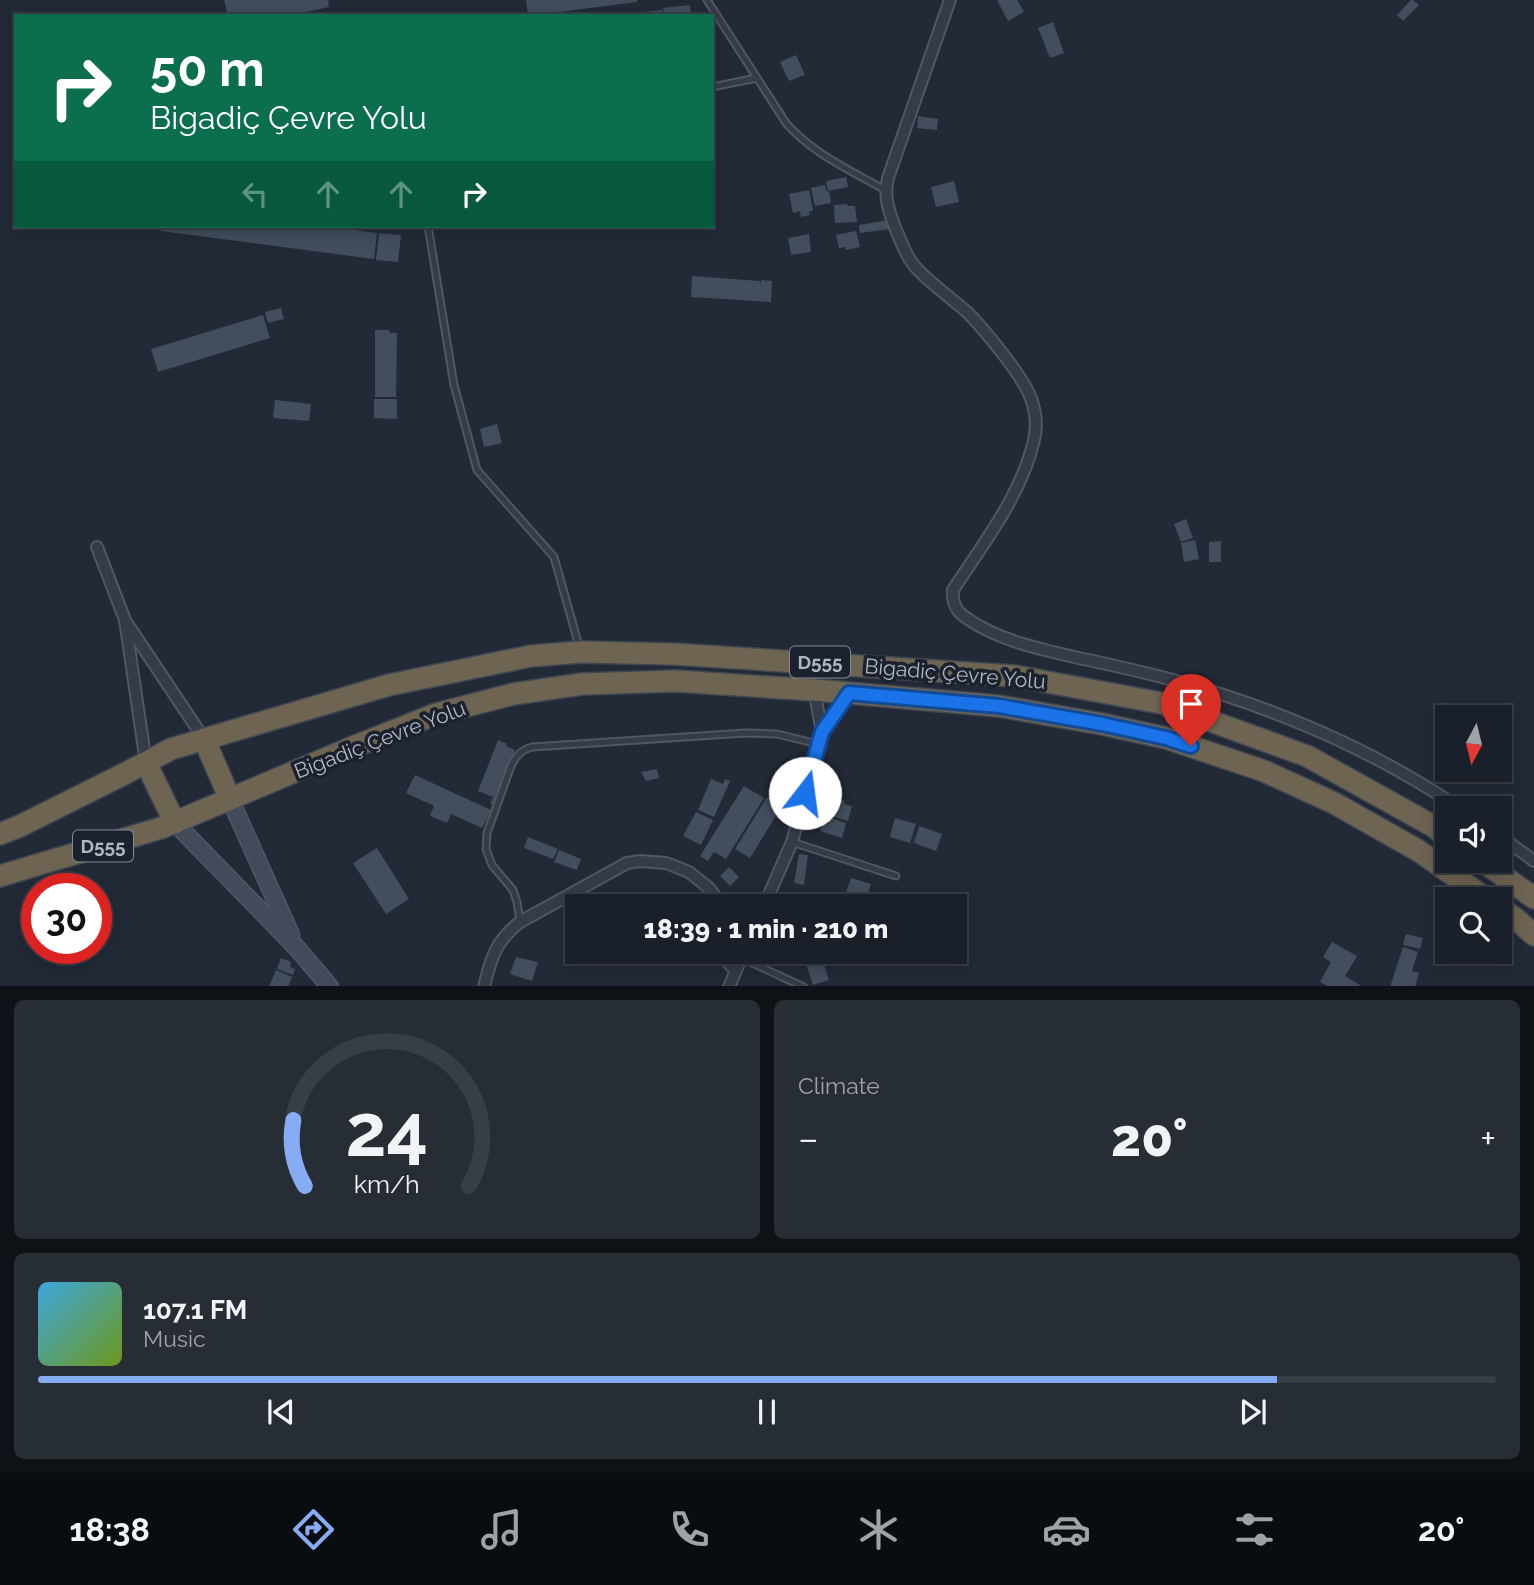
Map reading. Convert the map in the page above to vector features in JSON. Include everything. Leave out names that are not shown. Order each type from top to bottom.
[{"type":"highway","name":"Bigadiç Çevre Yolu","points":[[0,834],[172,749],[389,685],[531,656],[580,652],[687,654],[1016,676],[1161,703],[1307,756],[1435,827]]},
{"type":"highway","name":"Bigadiç Çevre Yolu","points":[[0,876],[175,823],[436,714],[513,694],[582,684],[676,681],[999,706],[1166,738],[1264,771],[1334,803],[1419,851],[1470,887]]},
{"type":"highway","points":[[204,739],[230,799]]},
{"type":"highway","points":[[146,763],[175,823]]},
{"type":"highway","points":[[1499,873],[1534,898]]},
{"type":"highway","points":[[1512,918],[1534,935]]},
{"type":"main road","points":[[230,799],[296,947]]},
{"type":"main road","points":[[175,823],[296,947],[330,986]]},
{"type":"street","points":[[950,0],[885,190],[888,206],[910,260],[968,313],[1024,381],[1034,405],[1036,420],[1035,438],[1025,471],[1008,504],[953,590],[954,606],[978,626],[1013,641],[1191,685],[1287,718],[1395,769],[1439,796]]},
{"type":"street","points":[[97,547],[125,620],[204,739]]},
{"type":"street","points":[[125,620],[146,763]]},
{"type":"street","points":[[814,690],[820,738]]},
{"type":"street","points":[[769,894],[792,842],[820,738],[849,693]]},
{"type":"street","points":[[1512,845],[1534,861]]},
{"type":"street","points":[[571,894],[627,863],[640,861],[666,863],[690,873],[714,894]]},
{"type":"street","points":[[484,986],[493,954],[507,932],[565,897]]},
{"type":"street","points":[[729,986],[739,964]]},
{"type":"lane","points":[[707,0],[786,123],[807,145],[885,190]]},
{"type":"lane","points":[[714,88],[757,78]]},
{"type":"lane","points":[[428,228],[454,385],[477,470],[554,557],[580,652]]},
{"type":"lane","points":[[520,922],[513,890],[488,858],[485,841],[511,766],[522,751],[532,747],[746,733],[820,738]]},
{"type":"lane","points":[[792,842],[896,876]]},
{"type":"lane","points":[[751,964],[804,986]]},
{"type":"building","points":[[224,0],[328,0],[329,7],[297,14],[228,14]]},
{"type":"building","points":[[526,0],[637,0],[544,14],[528,14]]},
{"type":"building","points":[[997,0],[1017,0],[1024,12],[1008,21]]},
{"type":"building","points":[[1411,0],[1419,5],[1403,21],[1397,15]]},
{"type":"building","points":[[690,5],[691,14],[664,14],[663,8]]},
{"type":"building","points":[[662,10],[662,14],[627,14]]},
{"type":"building","points":[[1053,22],[1064,53],[1050,58],[1038,28]]},
{"type":"building","points":[[796,55],[805,75],[789,81],[780,62]]},
{"type":"building","points":[[918,116],[938,119],[937,130],[917,128]]},
{"type":"building","points":[[846,177],[848,187],[828,191],[826,181]]},
{"type":"building","points":[[954,181],[959,202],[936,207],[931,187]]},
{"type":"building","points":[[825,185],[831,203],[815,206],[811,188]]},
{"type":"building","points":[[809,190],[813,211],[809,211],[810,215],[801,217],[800,211],[793,213],[789,194]]},
{"type":"building","points":[[834,205],[855,206],[857,222],[835,223]]},
{"type":"building","points":[[889,220],[890,229],[860,233],[859,225]]},
{"type":"building","points":[[162,228],[339,228],[377,233],[374,259],[161,231]]},
{"type":"building","points":[[856,231],[860,247],[846,250],[845,247],[839,248],[836,235]]},
{"type":"building","points":[[379,233],[401,235],[398,262],[376,260]]},
{"type":"building","points":[[809,234],[811,252],[791,255],[788,238]]},
{"type":"building","points":[[692,276],[760,281],[760,287],[761,280],[772,281],[771,302],[691,297]]},
{"type":"building","points":[[281,308],[284,319],[268,323],[265,312]]},
{"type":"building","points":[[263,315],[270,338],[158,372],[151,349]]},
{"type":"building","points":[[375,330],[397,333],[396,397],[375,397]]},
{"type":"building","points":[[374,399],[397,399],[397,419],[374,418]]},
{"type":"building","points":[[275,400],[311,404],[309,421],[273,418]]},
{"type":"building","points":[[497,424],[502,443],[484,447],[480,429]]},
{"type":"building","points":[[1186,519],[1193,538],[1181,542],[1174,524]]},
{"type":"building","points":[[1195,540],[1199,559],[1184,562],[1181,543]]},
{"type":"building","points":[[1221,541],[1221,562],[1209,562],[1209,542]]},
{"type":"building","points":[[498,740],[515,750],[493,805],[490,804],[493,797],[478,791]]},
{"type":"building","points":[[657,769],[659,778],[646,781],[641,772]]},
{"type":"building","points":[[415,775],[491,810],[482,828],[451,814],[447,823],[430,816],[434,806],[406,793]]},
{"type":"building","points":[[711,779],[723,784],[725,779],[730,781],[714,817],[698,810]]},
{"type":"building","points":[[744,786],[764,798],[726,859],[714,852],[708,861],[700,856]]},
{"type":"building","points":[[830,796],[852,806],[848,821],[825,814]]},
{"type":"building","points":[[767,797],[782,806],[750,858],[735,849]]},
{"type":"building","points":[[696,812],[713,820],[701,845],[683,836]]},
{"type":"building","points":[[825,816],[846,823],[842,838],[820,831]]},
{"type":"building","points":[[895,818],[916,824],[910,843],[890,837]]},
{"type":"building","points":[[919,826],[942,834],[936,851],[914,843]]},
{"type":"building","points":[[528,837],[558,849],[553,859],[524,848]]},
{"type":"building","points":[[377,848],[409,899],[386,914],[353,863]]},
{"type":"building","points":[[559,850],[581,859],[577,870],[554,862]]},
{"type":"building","points":[[799,854],[808,855],[804,885],[794,883]]},
{"type":"building","points":[[729,867],[739,877],[730,886],[720,876]]},
{"type":"building","points":[[851,878],[871,884],[868,894],[846,893]]},
{"type":"building","points":[[1406,934],[1423,938],[1420,949],[1403,945]]},
{"type":"building","points":[[1332,942],[1357,956],[1345,976],[1360,986],[1327,986],[1320,982],[1331,962],[1323,957]]},
{"type":"building","points":[[1403,947],[1418,952],[1412,971],[1419,973],[1415,986],[1390,986]]},
{"type":"building","points":[[516,957],[538,962],[532,981],[510,974]]},
{"type":"building","points":[[281,958],[291,962],[290,967],[295,969],[293,975],[277,969]]},
{"type":"building","points":[[806,964],[824,964],[829,980],[813,985]]},
{"type":"building","points":[[276,970],[292,977],[288,986],[269,986]]},
{"type":"route","points":[[805,793],[822,732],[849,693],[999,706],[1102,724],[1191,746]]}]
